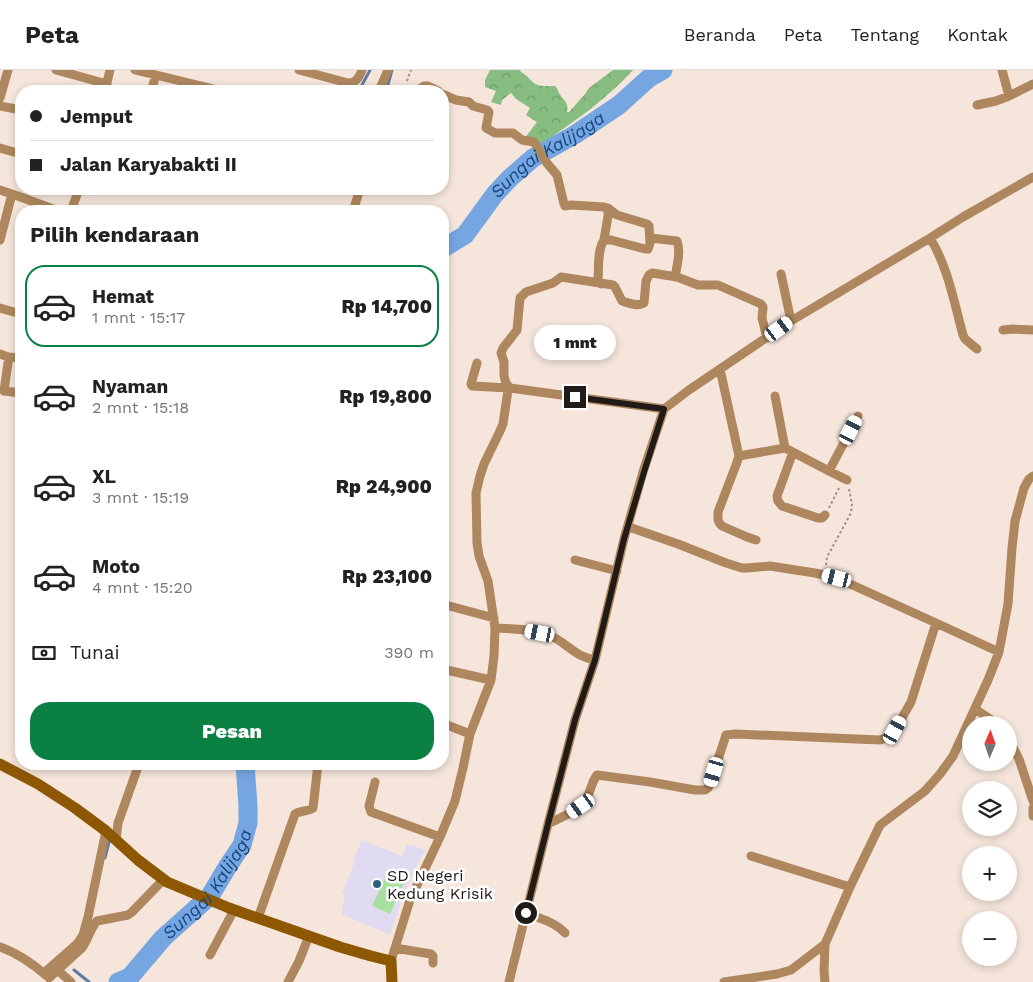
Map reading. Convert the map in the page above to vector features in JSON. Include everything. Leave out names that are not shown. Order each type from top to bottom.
[{"type":"street","points":[[0,98],[8,70]]},
{"type":"street","points":[[56,70],[98,85]]},
{"type":"street","points":[[107,85],[110,70]]},
{"type":"street","points":[[135,70],[186,85]]},
{"type":"street","points":[[299,70],[340,85]]},
{"type":"street","points":[[350,85],[357,80],[362,70]]},
{"type":"street","points":[[382,85],[388,70]]},
{"type":"street","points":[[1002,70],[1009,96]]},
{"type":"street","points":[[153,85],[156,75]]},
{"type":"street","points":[[977,105],[996,101],[1032,87]]},
{"type":"street","points":[[449,97],[469,102],[473,106],[487,110],[489,112],[486,128],[488,130],[495,133],[514,133],[522,140],[534,142],[552,171],[557,175],[565,206],[608,208],[617,215],[649,226],[650,238],[648,249],[604,240]]},
{"type":"street","points":[[0,106],[15,109]]},
{"type":"street","points":[[0,148],[15,152]]},
{"type":"street","points":[[509,982],[575,720],[595,660],[624,539],[664,409],[791,321],[1033,177]]},
{"type":"street","points":[[0,190],[42,205]]},
{"type":"street","points":[[0,240],[12,194]]},
{"type":"street","points":[[601,284],[598,277],[601,244],[604,240],[608,208]]},
{"type":"street","points":[[650,238],[677,241],[679,256],[675,276]]},
{"type":"street","points":[[930,238],[938,250],[947,276],[963,335],[976,349]]},
{"type":"street","points":[[392,982],[391,961],[410,900],[440,837],[455,800],[470,734],[491,680],[495,623],[488,581],[478,556],[476,493],[484,464],[503,424],[510,388],[504,376],[502,353],[503,348],[517,330],[520,301],[523,294],[553,283],[559,277],[562,277],[616,287],[622,302],[640,305],[644,303],[646,281],[650,273],[675,276],[698,285],[718,284],[761,304],[767,338]]},
{"type":"street","points":[[781,274],[791,321]]},
{"type":"street","points":[[0,308],[15,312]]},
{"type":"street","points":[[1003,330],[1033,330]]},
{"type":"street","points":[[4,355],[8,363],[2,390],[15,393]]},
{"type":"street","points":[[478,363],[472,386],[510,388],[664,409]]},
{"type":"street","points":[[720,369],[739,456],[718,512],[719,523],[756,540]]},
{"type":"street","points":[[775,396],[789,450],[777,496],[779,504],[818,518],[822,518],[825,515]]},
{"type":"street","points":[[829,472],[858,416]]},
{"type":"street","points":[[739,456],[789,450],[845,480]]},
{"type":"street","points":[[825,982],[825,944],[880,825],[925,790],[940,774],[953,756],[988,680],[999,652],[1008,604],[1015,521],[1024,488],[1033,476]]},
{"type":"street","points":[[629,526],[742,568],[770,566],[824,574],[837,578],[999,652]]},
{"type":"street","points":[[575,560],[617,571]]},
{"type":"street","points":[[449,607],[495,623],[552,637],[582,656],[595,660]]},
{"type":"street","points":[[548,824],[581,806],[586,800],[597,775],[705,790],[710,784],[725,736],[729,734],[880,740],[886,738],[895,730],[911,702],[936,623]]},
{"type":"street","points":[[449,671],[491,680]]},
{"type":"street","points":[[975,709],[986,716]]},
{"type":"street","points":[[449,725],[470,734]]},
{"type":"street","points":[[1018,757],[1033,801]]},
{"type":"street","points":[[0,764],[38,784],[75,808],[167,882],[231,909],[309,936],[391,961]]},
{"type":"street","points":[[0,947],[21,955],[49,978],[55,968],[77,944],[83,935],[111,836],[118,823],[137,770]]},
{"type":"street","points":[[258,918],[295,814],[313,808],[317,770]]},
{"type":"street","points":[[375,782],[369,806],[371,812],[440,837]]},
{"type":"street","points":[[1033,808],[1033,816]]},
{"type":"street","points":[[751,856],[850,887]]},
{"type":"street","points":[[55,968],[86,944],[97,921],[128,915],[167,882]]},
{"type":"street","points":[[210,955],[231,909]]},
{"type":"street","points":[[526,913],[560,928],[565,933]]},
{"type":"street","points":[[288,982],[300,961],[309,936]]},
{"type":"street","points":[[724,982],[791,970],[825,944]]},
{"type":"street","points":[[395,948],[431,954],[433,956],[433,963]]},
{"type":"street","points":[[55,968],[70,982]]},
{"type":"path","points":[[825,515],[845,480]]},
{"type":"path","points":[[824,574],[827,557],[852,509],[845,480]]},
{"type":"shaded area","name":"SD Negeri Kedung Krisik","points":[[362,840],[402,856],[407,844],[426,850],[402,899],[390,935],[341,914],[345,894],[342,893]]},
{"type":"green space","points":[[490,70],[520,70],[536,84],[555,86],[566,103],[567,112],[569,112],[589,88],[613,70],[633,70],[600,101],[539,146],[524,139],[537,122],[526,115],[530,108],[516,99],[511,93],[502,100],[501,105],[491,102],[496,91],[485,87],[485,80]]},
{"type":"green space","points":[[386,876],[404,883],[390,914],[372,906]]},
{"type":"waterway","points":[[362,85],[370,70]]},
{"type":"waterway","points":[[388,85],[392,70]]},
{"type":"waterway","name":"Sungai Kalijaga","points":[[449,245],[465,235],[495,194],[533,158],[576,134],[619,105],[649,78],[663,70]]},
{"type":"waterway","name":"Sungai Kalijaga","points":[[118,982],[130,977],[163,938],[210,896],[242,845],[248,823],[245,770]]},
{"type":"waterway","points":[[105,858],[110,838]]},
{"type":"waterway","points":[[74,970],[89,982]]},
{"type":"place","name":"SD Negeri Kedung Krisik","points":[[377,884]]},
{"type":"route","points":[[526,913],[575,720],[595,660],[624,539],[664,409],[575,397]]}]
